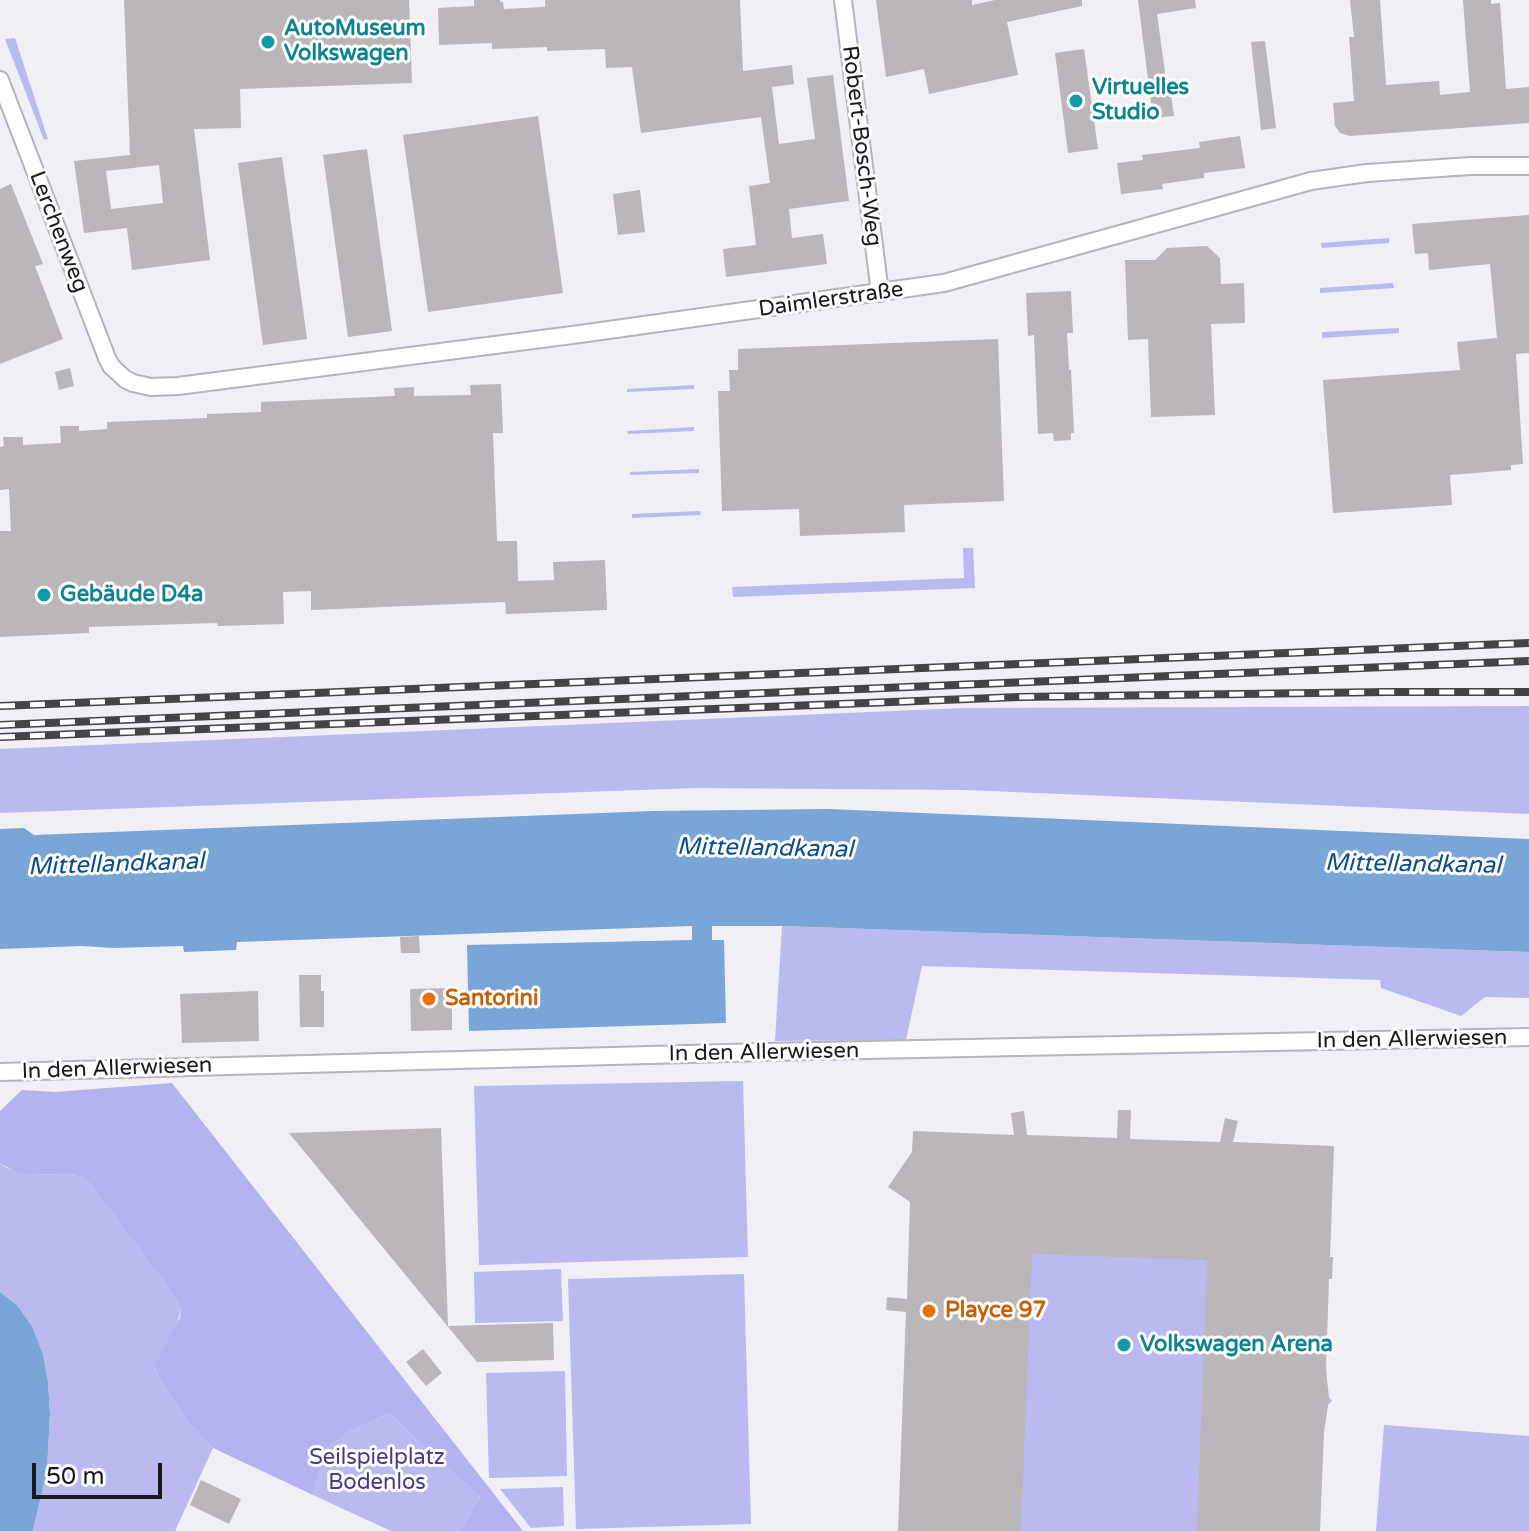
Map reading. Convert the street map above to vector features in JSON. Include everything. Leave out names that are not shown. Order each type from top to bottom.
[{"type":"street","name":"Robert-Bosch-Weg","points":[[843,0],[880,293]]},
{"type":"street","name":"Lerchenweg","points":[[0,80],[107,358],[125,379]]},
{"type":"street","name":"Daimlerstraße","points":[[125,379],[151,387],[178,386],[880,293],[944,283],[1311,181],[1367,173],[1470,166],[1529,166]]},
{"type":"street","name":"In den Allerwiesen","points":[[0,1072],[1529,1037]]},
{"type":"green space","points":[[15,38],[48,139],[44,140],[5,39]]},
{"type":"green space","points":[[1389,238],[1389,243],[1322,248],[1321,243]]},
{"type":"green space","points":[[1393,283],[1394,288],[1320,293],[1320,288]]},
{"type":"green space","points":[[1399,328],[1399,333],[1322,338],[1322,332]]},
{"type":"green space","points":[[694,385],[694,389],[627,392],[627,389]]},
{"type":"green space","points":[[694,427],[694,431],[628,434],[627,431]]},
{"type":"green space","points":[[699,469],[699,473],[630,475],[630,472]]},
{"type":"green space","points":[[700,511],[701,515],[632,518],[632,514]]},
{"type":"green space","points":[[963,548],[973,548],[975,588],[733,597],[732,587],[964,578]]},
{"type":"green space","points":[[1529,706],[1529,814],[966,790],[696,788],[0,813],[0,749],[964,708]]},
{"type":"green space","points":[[782,926],[1529,952],[1529,998],[1485,997],[1461,1016],[1381,988],[1380,980],[922,966],[906,1040],[775,1041]]},
{"type":"green space","points":[[743,1081],[748,1257],[479,1265],[474,1086]]},
{"type":"green space","name":"Volkswagen Arena","points":[[1167,1156],[1325,1364],[1328,1396],[1332,1401],[1328,1405],[1324,1431],[1292,1531],[929,1531],[929,1321]]},
{"type":"green space","points":[[0,1163],[29,1175],[82,1177],[177,1300],[181,1309],[176,1328],[154,1367],[191,1425],[213,1448],[175,1531],[33,1531],[47,1470],[48,1382],[43,1354],[32,1326],[17,1305],[0,1292]]},
{"type":"green space","points":[[561,1269],[563,1321],[475,1323],[474,1272]]},
{"type":"green space","points":[[744,1274],[751,1524],[576,1529],[568,1279]]},
{"type":"green space","points":[[565,1371],[567,1476],[489,1478],[486,1373]]},
{"type":"green space","name":"Seilspielplatz Bodenlos","points":[[390,1413],[480,1497],[459,1531],[391,1531],[313,1495],[326,1448],[352,1430]]},
{"type":"green space","points":[[1384,1425],[1529,1436],[1529,1531],[1376,1531]]},
{"type":"green space","points":[[563,1487],[564,1526],[531,1528],[500,1489]]},
{"type":"shaded area","points":[[172,1083],[523,1531],[459,1531],[480,1497],[390,1413],[352,1430],[326,1448],[313,1495],[213,1448],[191,1425],[154,1367],[180,1318],[181,1309],[177,1300],[82,1177],[29,1175],[0,1163],[0,1111],[22,1090],[55,1092]]},
{"type":"water","name":"Mittellandkanal","points":[[829,809],[1529,839],[1529,952],[712,926],[712,940],[724,940],[726,1023],[469,1031],[467,945],[692,940],[692,926],[237,942],[236,950],[184,952],[183,946],[0,949],[0,829],[24,828],[34,835],[653,811]]},
{"type":"water","points":[[0,1292],[17,1305],[32,1326],[43,1354],[48,1382],[47,1470],[33,1531],[0,1531]]},
{"type":"building","name":"AutoMuseum Volkswagen","points":[[124,0],[409,0],[412,83],[240,89],[241,128],[194,129],[210,260],[132,270],[127,228],[84,233],[74,161],[130,155]],"holes":[[[159,165],[163,203],[111,209],[106,171]]]},
{"type":"building","points":[[474,0],[500,0],[504,9],[545,7],[545,0],[740,0],[743,71],[792,65],[794,84],[772,87],[779,144],[815,139],[807,78],[833,75],[849,201],[789,209],[792,238],[823,234],[827,264],[726,277],[723,249],[756,245],[749,186],[770,183],[761,117],[641,133],[632,67],[606,68],[605,49],[547,51],[547,47],[492,49],[492,43],[439,45],[438,8],[474,6]]},
{"type":"building","points":[[876,0],[972,0],[972,5],[995,0],[1082,0],[1082,6],[1007,22],[1018,75],[929,94],[924,69],[886,77]]},
{"type":"building","points":[[1138,0],[1195,0],[1196,8],[1157,14],[1174,116],[1153,118]]},
{"type":"building","points":[[1350,0],[1380,0],[1386,85],[1439,81],[1440,95],[1470,92],[1463,0],[1500,3],[1506,89],[1529,87],[1529,123],[1350,136],[1340,133],[1335,126],[1333,103],[1354,101],[1349,37],[1354,37]]},
{"type":"building","points":[[1265,41],[1276,128],[1261,130],[1251,42]]},
{"type":"building","name":"Virtuelles Studio","points":[[1084,49],[1098,149],[1068,153],[1055,53]]},
{"type":"building","points":[[538,116],[563,293],[428,312],[403,135]]},
{"type":"building","points":[[1240,136],[1245,168],[1204,173],[1204,178],[1162,184],[1163,189],[1121,194],[1117,163],[1143,160],[1142,155],[1200,148],[1199,142]]},
{"type":"building","points":[[367,149],[392,331],[348,337],[323,155]]},
{"type":"building","points":[[282,157],[307,339],[263,345],[238,163]]},
{"type":"building","points":[[11,184],[43,264],[35,266],[63,339],[0,364],[0,189]]},
{"type":"building","points":[[640,190],[645,232],[618,235],[613,194]]},
{"type":"building","points":[[1529,215],[1529,353],[1516,354],[1523,464],[1511,465],[1511,470],[1450,475],[1452,505],[1333,513],[1323,380],[1460,370],[1457,342],[1497,338],[1490,264],[1429,270],[1428,253],[1415,254],[1412,224]]},
{"type":"building","points":[[1207,246],[1220,258],[1221,284],[1244,283],[1245,323],[1211,324],[1215,415],[1151,417],[1148,339],[1128,340],[1125,260],[1155,260],[1167,248]]},
{"type":"building","points":[[1071,291],[1073,333],[1067,333],[1074,433],[1071,433],[1071,440],[1054,441],[1053,433],[1038,434],[1034,335],[1028,336],[1026,293]]},
{"type":"building","points":[[998,339],[1004,501],[904,505],[905,532],[800,536],[799,509],[722,511],[718,391],[730,391],[729,370],[738,370],[738,349]]},
{"type":"building","points":[[70,368],[74,386],[59,390],[55,372]]},
{"type":"building","points":[[501,384],[503,433],[493,433],[497,541],[517,541],[518,581],[554,580],[553,562],[605,560],[607,610],[506,614],[505,602],[311,610],[311,591],[283,592],[284,624],[89,627],[89,633],[0,637],[0,531],[11,531],[9,489],[0,490],[0,447],[4,446],[3,437],[23,437],[23,445],[61,443],[60,426],[79,426],[79,431],[107,429],[107,422],[207,418],[207,414],[261,412],[261,402],[395,396],[394,388],[414,387],[414,396],[471,395],[470,385]]},
{"type":"building","points":[[419,936],[420,953],[401,953],[400,937]]},
{"type":"building","points":[[299,975],[321,975],[324,1027],[300,1027]]},
{"type":"building","points":[[452,988],[452,1030],[411,1031],[410,989]]},
{"type":"building","points":[[258,991],[259,1041],[182,1043],[180,994]]},
{"type":"building","name":"Volkswagen Arena","points":[[1118,1110],[1131,1110],[1130,1139],[1220,1142],[1225,1118],[1238,1121],[1233,1142],[1334,1146],[1330,1257],[1333,1257],[1332,1279],[1329,1279],[1326,1370],[1329,1397],[1324,1432],[1320,1531],[1197,1531],[1207,1260],[1032,1254],[1021,1531],[898,1531],[906,1312],[886,1310],[887,1297],[907,1299],[910,1202],[888,1187],[912,1152],[913,1131],[1014,1135],[1011,1113],[1024,1111],[1027,1135],[1117,1138]]},
{"type":"building","points":[[441,1128],[448,1326],[553,1323],[554,1360],[477,1362],[289,1133]]},
{"type":"building","points":[[423,1349],[442,1373],[426,1386],[406,1362]]},
{"type":"building","points":[[201,1480],[241,1499],[229,1524],[190,1505]]},
{"type":"railway","points":[[0,706],[1529,643]]},
{"type":"railway","points":[[0,725],[1529,661]]},
{"type":"railway","points":[[0,737],[1019,697],[1529,692]]},
{"type":"place","name":"AutoMuseum Volkswagen","points":[[268,42]]},
{"type":"place","name":"Virtuelles Studio","points":[[1076,101]]},
{"type":"place","name":"Gebäude D4a","points":[[44,595]]},
{"type":"place","name":"Santorini","points":[[429,999]]},
{"type":"place","name":"Playce 97","points":[[929,1311]]},
{"type":"place","name":"Volkswagen Arena","points":[[1124,1345]]}]
